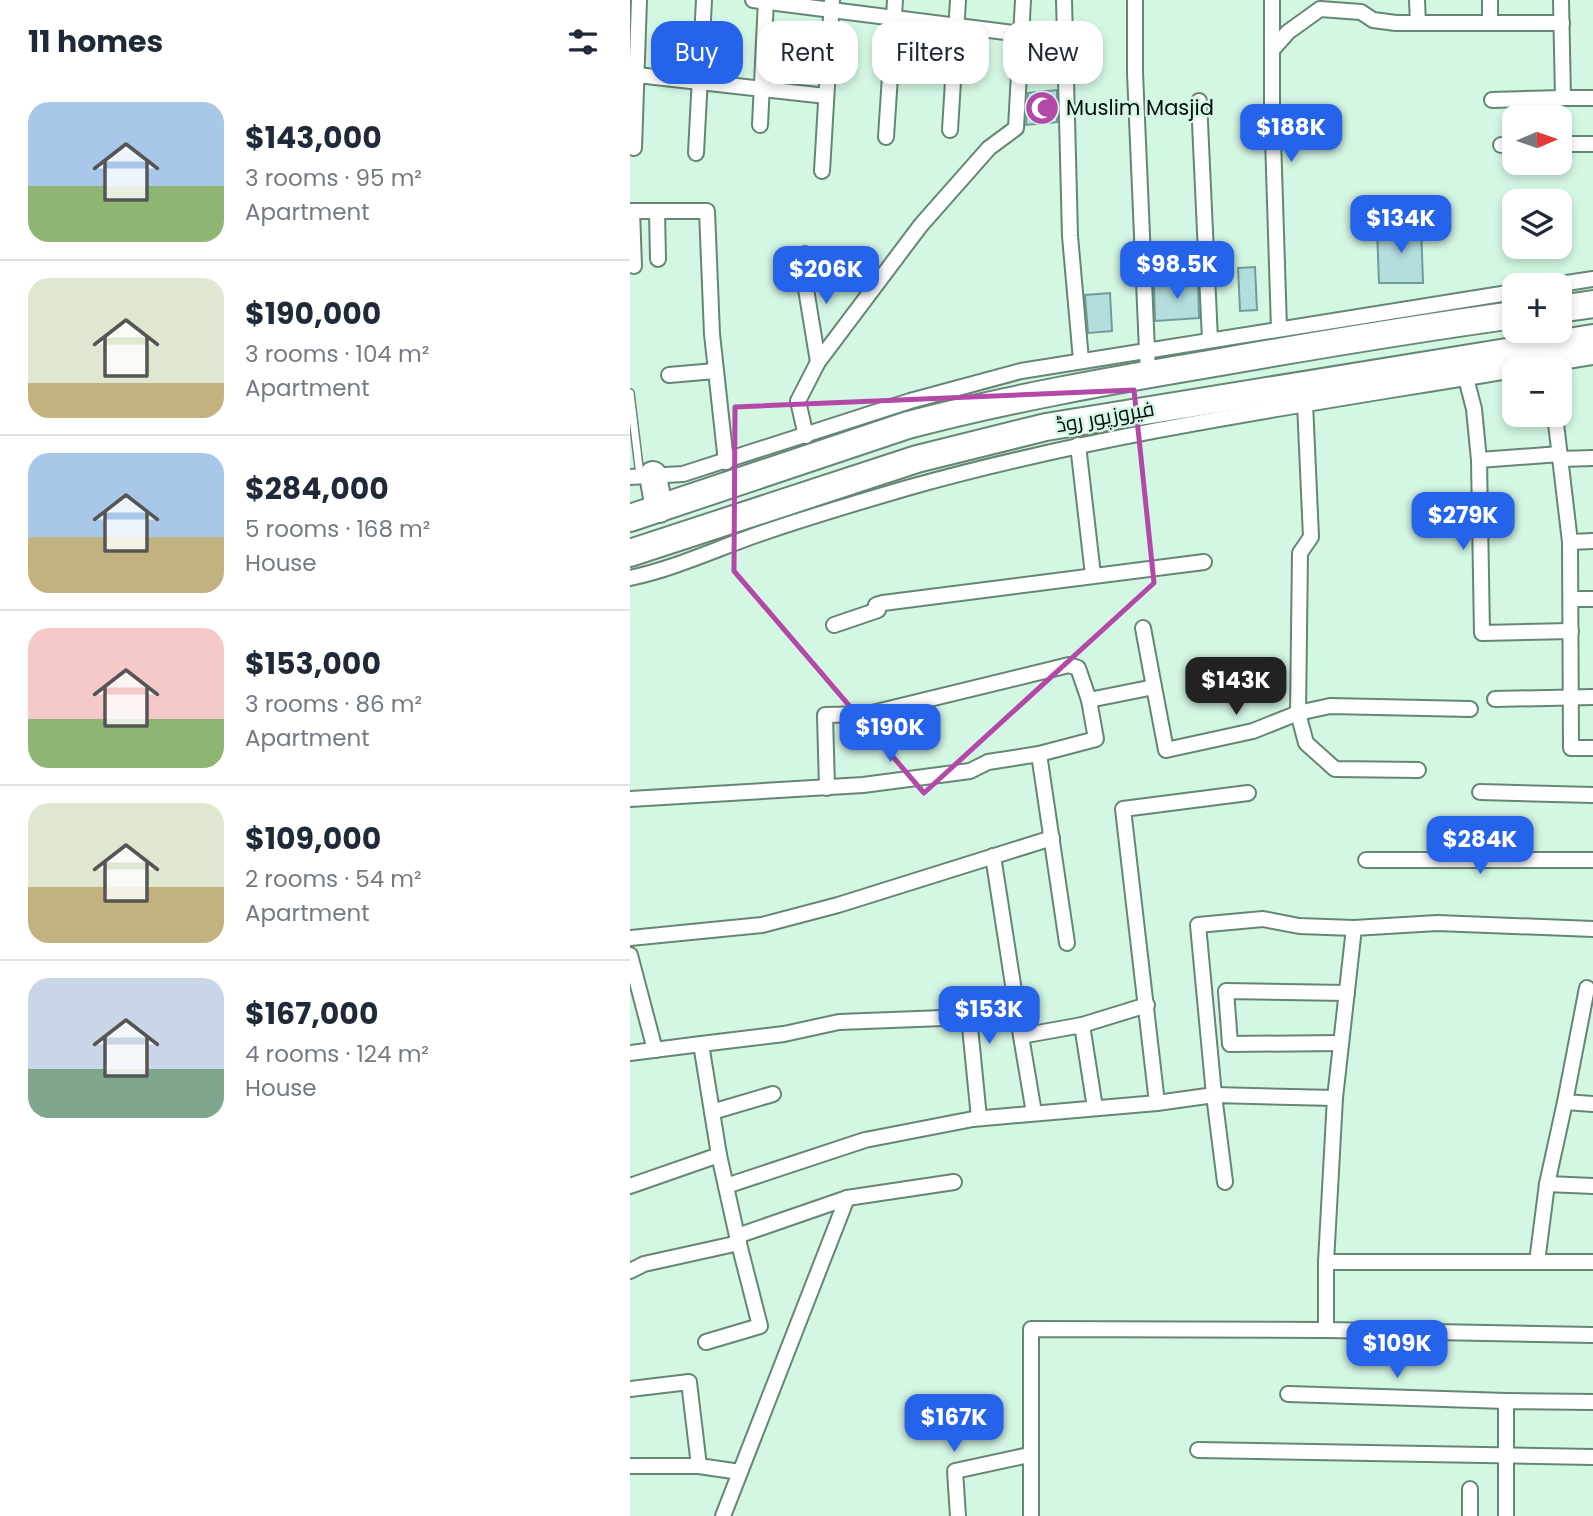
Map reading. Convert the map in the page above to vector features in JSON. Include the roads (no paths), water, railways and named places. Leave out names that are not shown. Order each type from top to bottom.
[{"type":"highway","points":[[1572,307],[1593,304]]},
{"type":"highway","name":"فیروزپور روڈ","points":[[630,518],[908,425],[1056,390],[1147,362],[1502,317]]},
{"type":"highway","name":"فیروزپور روڈ","points":[[630,553],[917,459],[1045,428],[1179,416],[1593,338]]},
{"type":"highway","points":[[908,425],[917,459]]},
{"type":"highway","points":[[641,476],[659,509]]},
{"type":"street","points":[[634,148],[639,0]]},
{"type":"street","points":[[702,21],[704,0]]},
{"type":"street","points":[[886,137],[895,0]]},
{"type":"street","points":[[956,21],[958,0]]},
{"type":"street","points":[[1022,21],[1023,0]]},
{"type":"street","points":[[1064,0],[1070,236],[1081,360]]},
{"type":"street","points":[[1135,0],[1135,73],[1147,362]]},
{"type":"street","points":[[1272,0],[1279,328]]},
{"type":"street","points":[[1417,0],[1418,23]]},
{"type":"street","points":[[1490,0],[1490,23]]},
{"type":"street","points":[[1561,0],[1563,98]]},
{"type":"street","points":[[760,125],[762,1],[831,6],[909,21]]},
{"type":"street","points":[[822,171],[831,6]]},
{"type":"street","points":[[1272,50],[1288,32],[1320,9],[1361,12],[1373,20],[1418,23],[1562,23]]},
{"type":"street","points":[[637,75],[651,77]]},
{"type":"street","points":[[696,153],[698,84]]},
{"type":"street","points":[[708,84],[826,96]]},
{"type":"street","points":[[950,130],[953,84]]},
{"type":"street","points":[[806,436],[798,401],[818,362],[921,225],[989,148],[1016,128],[1018,84]]},
{"type":"street","points":[[1492,100],[1593,98]]},
{"type":"street","points":[[1199,101],[1210,340]]},
{"type":"street","points":[[1572,145],[1593,144]]},
{"type":"street","points":[[634,266],[631,211],[707,211],[715,372],[726,462]]},
{"type":"street","points":[[657,211],[658,259]]},
{"type":"street","points":[[805,254],[806,289],[818,362]]},
{"type":"street","points":[[1572,282],[1593,279]]},
{"type":"street","points":[[641,476],[683,474],[969,384],[1081,360],[1147,362],[1210,340],[1502,294]]},
{"type":"street","points":[[1572,362],[1593,357]]},
{"type":"street","points":[[669,375],[715,372]]},
{"type":"street","points":[[630,578],[662,571],[764,532],[906,488],[1078,445],[1179,416],[1305,403],[1502,372]]},
{"type":"street","points":[[1466,378],[1474,409],[1479,460],[1482,633],[1572,631]]},
{"type":"street","points":[[1305,403],[1311,537],[1300,553],[1298,713],[1306,743],[1335,769],[1418,770]]},
{"type":"street","points":[[1556,427],[1570,542],[1572,748],[1593,748]]},
{"type":"street","points":[[1078,445],[1093,576]]},
{"type":"street","points":[[1479,460],[1593,458]]},
{"type":"street","points":[[1570,542],[1593,541]]},
{"type":"street","points":[[834,625],[878,610],[876,605],[883,603],[1204,562]]},
{"type":"street","points":[[1572,599],[1593,599]]},
{"type":"street","points":[[1143,628],[1166,750],[1253,731],[1298,713],[1330,706],[1470,709]]},
{"type":"street","points":[[630,799],[827,788],[970,771],[988,762],[1039,754],[1096,739],[1089,700],[1078,668],[1069,665],[868,714],[825,715],[827,788]]},
{"type":"street","points":[[1089,700],[1154,687]]},
{"type":"street","points":[[1495,699],[1593,697]]},
{"type":"street","points":[[1039,754],[1067,943]]},
{"type":"street","points":[[1480,792],[1593,795]]},
{"type":"street","points":[[1157,1103],[1123,809],[1248,793]]},
{"type":"street","points":[[630,938],[762,925],[838,905],[1052,838]]},
{"type":"street","points":[[993,856],[1034,1113]]},
{"type":"street","points":[[1366,860],[1593,860]]},
{"type":"street","points":[[1225,1182],[1198,925],[1263,919],[1299,926],[1354,928],[1437,923],[1593,929]]},
{"type":"street","points":[[1326,1329],[1326,1262],[1335,1098],[1354,928]]},
{"type":"street","points":[[630,955],[656,1050]]},
{"type":"street","points":[[1537,1262],[1548,1184],[1587,988]]},
{"type":"street","points":[[1341,1043],[1230,1044],[1226,991],[1347,993]]},
{"type":"street","points":[[1021,1036],[1082,1025],[1147,1005]]},
{"type":"street","points":[[630,1054],[784,1034],[839,1022],[969,1017],[979,1118]]},
{"type":"street","points":[[1082,1025],[1095,1108]]},
{"type":"street","points":[[701,1044],[719,1155],[760,1326],[706,1342]]},
{"type":"street","points":[[712,1112],[773,1094]]},
{"type":"street","points":[[726,1186],[865,1140],[979,1118],[1214,1096],[1335,1098]]},
{"type":"street","points":[[1565,1102],[1593,1104]]},
{"type":"street","points":[[630,1186],[719,1155]]},
{"type":"street","points":[[630,1271],[738,1239],[847,1198],[954,1182]]},
{"type":"street","points":[[1548,1184],[1593,1186]]},
{"type":"street","points":[[723,1516],[847,1198]]},
{"type":"street","points":[[1326,1262],[1593,1262]]},
{"type":"street","points":[[1031,1516],[1031,1329],[1326,1329],[1593,1335]]},
{"type":"street","points":[[630,1389],[689,1382],[699,1466]]},
{"type":"street","points":[[1288,1394],[1593,1402]]},
{"type":"street","points":[[1506,1401],[1506,1516]]},
{"type":"street","points":[[1198,1450],[1593,1457]]},
{"type":"street","points":[[958,1516],[955,1471],[1029,1455]]},
{"type":"street","points":[[630,1466],[699,1466],[740,1472]]},
{"type":"street","points":[[1469,1516],[1470,1489]]},
{"type":"lane","points":[[630,393],[634,451],[641,476]]},
{"type":"place","name":"Muslim Masjid","points":[[1042,108]]}]
